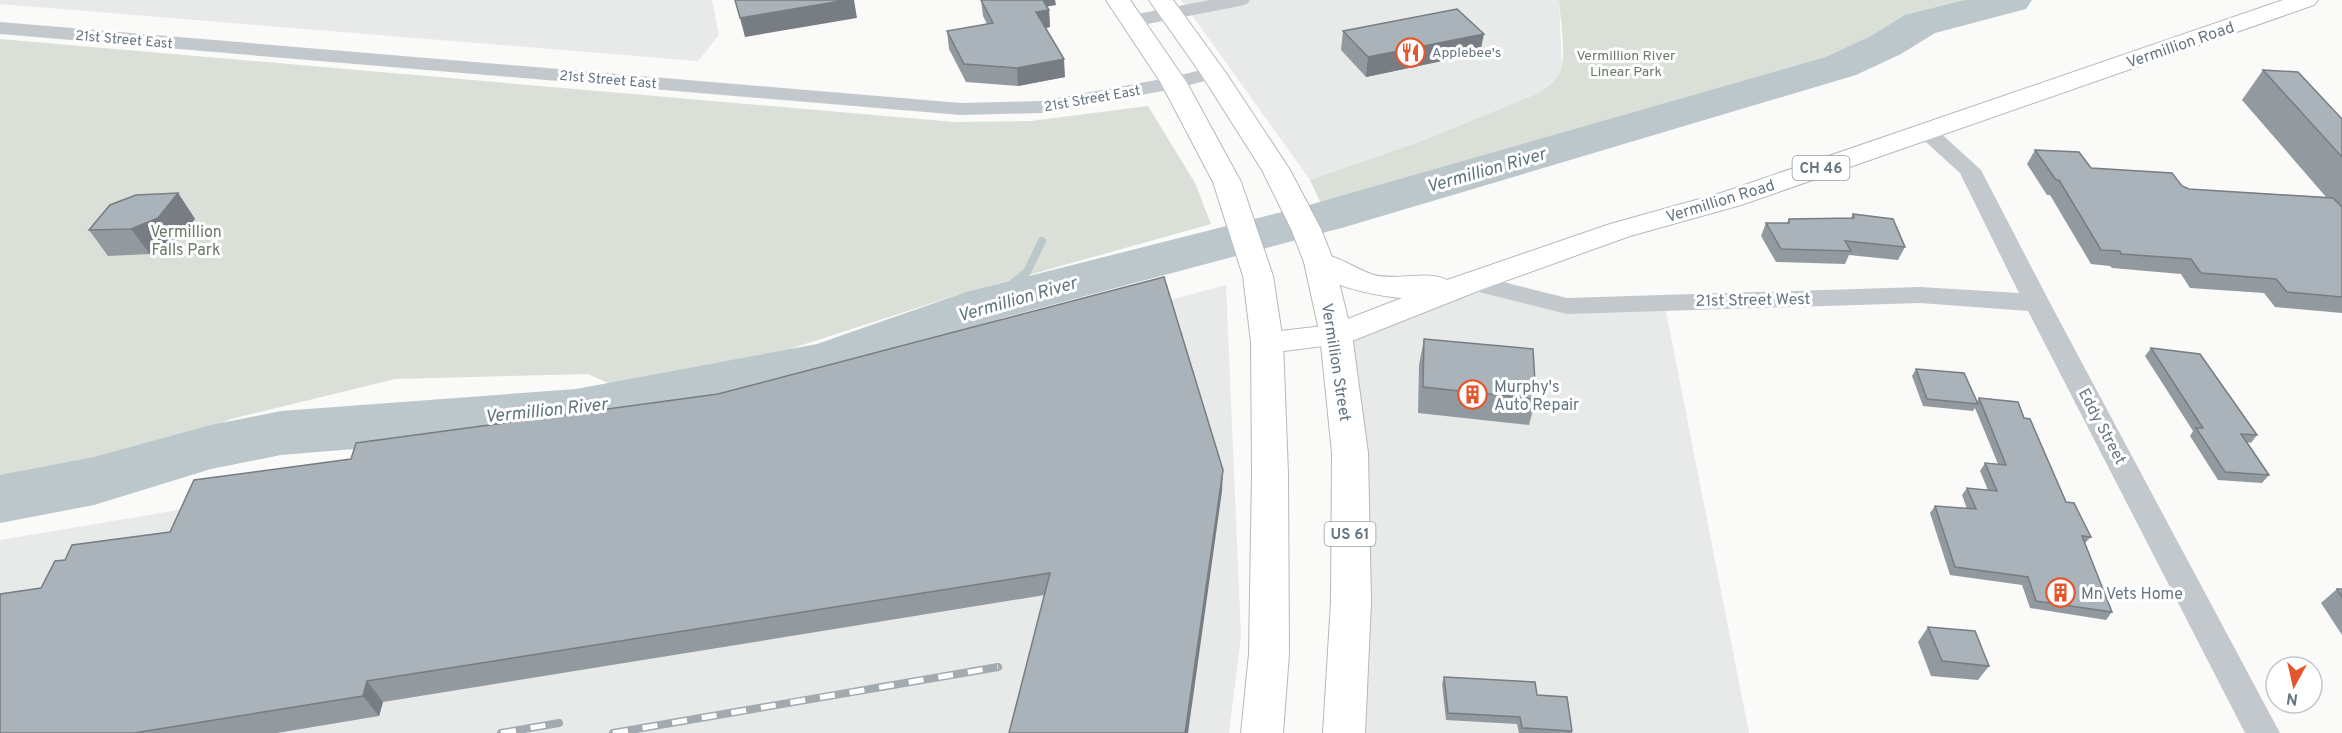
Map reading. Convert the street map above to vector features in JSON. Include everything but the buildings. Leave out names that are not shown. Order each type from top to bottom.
[{"type":"main road","points":[[1118,0],[1174,83],[1227,182],[1258,276],[1267,342],[1270,474],[1269,654],[1262,733]]},
{"type":"main road","name":"Vermillion Road","points":[[1267,342],[1336,335],[1472,282],[1620,230],[1731,199],[2306,0]]},
{"type":"main road","name":"Vermillion Street","points":[[1166,7],[1213,73],[1276,170],[1306,229],[1319,262],[1336,335],[1350,453],[1351,602],[1344,733]]},
{"type":"main road","points":[[1319,262],[1360,282],[1392,289],[1472,282]]},
{"type":"street","points":[[1132,21],[1166,7],[1240,0]]},
{"type":"street","name":"21st Street East","points":[[0,28],[961,109],[1041,107],[1174,83],[1213,73]]},
{"type":"street","name":"Eddy Street","points":[[1927,133],[1970,170],[2037,303],[2263,733]]},
{"type":"street","name":"21st Street West","points":[[1472,282],[1567,306],[1920,295],[2037,303]]},
{"type":"shaded area","points":[[0,0],[712,0],[719,35],[698,61],[0,4]]},
{"type":"shaded area","points":[[1181,0],[1559,0],[1562,70],[1554,82],[1540,93],[1427,139],[1310,180]]},
{"type":"shaded area","points":[[1472,282],[1567,306],[1664,301],[1749,733],[1344,733],[1336,335]]},
{"type":"shaded area","points":[[1226,285],[1241,636],[1229,733],[0,733],[0,540],[735,416]]},
{"type":"green space","name":"Vermillion River Linear Park","points":[[1559,0],[2012,0],[1920,24],[1886,45],[1841,66],[1327,216],[1310,180],[1427,139],[1539,93],[1551,84],[1560,72],[1563,57]]},
{"type":"green space","name":"Vermillion Falls Park","points":[[0,39],[955,122],[1031,121],[1148,106],[1195,183],[1211,224],[957,295],[765,357],[617,387],[588,374],[395,379],[231,419],[113,467],[0,491]]},
{"type":"waterway","name":"Vermillion River","points":[[0,499],[94,481],[211,447],[281,433],[576,410],[824,362],[985,305],[1327,216],[1841,66],[1886,45],[1920,24],[2012,0]]},
{"type":"waterway","points":[[985,305],[1027,272],[1042,241]]},
{"type":"railway","points":[[613,733],[998,667]]},
{"type":"railway","points":[[501,733],[559,723]]},
{"type":"place","name":"Applebee's","points":[[1411,52]]},
{"type":"place","name":"Murphy's Auto Repair","points":[[1473,395]]},
{"type":"place","name":"Mn Vets Home","points":[[2060,593]]}]
